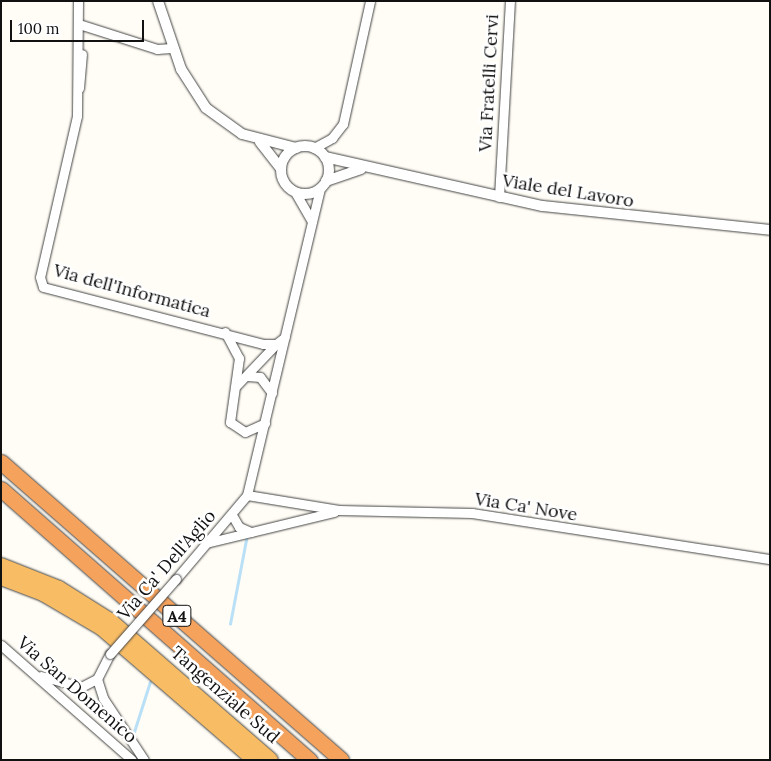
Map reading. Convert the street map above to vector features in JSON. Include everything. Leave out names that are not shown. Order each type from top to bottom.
[{"type":"highway","name":"A4","points":[[1,462],[341,760]]},
{"type":"highway","name":"A4","points":[[1,489],[310,760]]},
{"type":"highway","name":"A4","points":[[1,503],[81,559]]},
{"type":"highway","name":"Tangenziale Sud","points":[[1,565],[59,588],[110,620],[271,760]]},
{"type":"highway","name":"Tangenziale Sud","points":[[1,578],[43,594],[101,628],[254,760]]},
{"type":"street","name":"Via dell'Informatica","points":[[78,1],[77,98],[72,143],[40,277],[43,287],[276,344]]},
{"type":"street","name":"Via dell'Informatica","points":[[77,98],[82,77],[83,1]]},
{"type":"street","points":[[158,1],[171,48],[206,108],[226,125],[259,141],[296,148],[314,148],[332,138],[343,124],[370,1]]},
{"type":"street","name":"Via Fratelli Cervi","points":[[499,197],[510,1]]},
{"type":"street","points":[[82,25],[157,49],[171,48]]},
{"type":"street","points":[[259,141],[281,169],[285,183],[306,204],[314,225]]},
{"type":"street","points":[[281,169],[285,157],[296,148]]},
{"type":"street","name":"Viale del Lavoro","points":[[314,148],[325,157],[364,168],[499,197],[608,216],[770,230]]},
{"type":"street","points":[[247,495],[314,225],[323,185],[325,157]]},
{"type":"street","points":[[295,192],[308,194],[323,185],[364,168]]},
{"type":"street","name":"Via dell'Informatica","points":[[225,332],[238,358],[229,413],[236,430],[254,430],[265,423]]},
{"type":"street","points":[[234,388],[285,337]]},
{"type":"street","points":[[247,376],[260,376],[272,393]]},
{"type":"street","name":"Via Ca' Nove","points":[[247,495],[339,510],[472,513],[770,559]]},
{"type":"street","name":"Via Ca' Dell'Aglio","points":[[97,679],[110,654],[232,515],[247,495]]},
{"type":"street","points":[[206,543],[339,510]]},
{"type":"street","points":[[232,515],[239,527],[251,532]]},
{"type":"street","name":"Via San Domenico","points":[[1,645],[41,676],[46,686],[132,760]]},
{"type":"street","points":[[41,676],[70,687],[97,679],[103,698],[144,760]]},
{"type":"waterway","points":[[230,624],[246,540]]},
{"type":"waterway","points":[[134,732],[150,682]]}]
